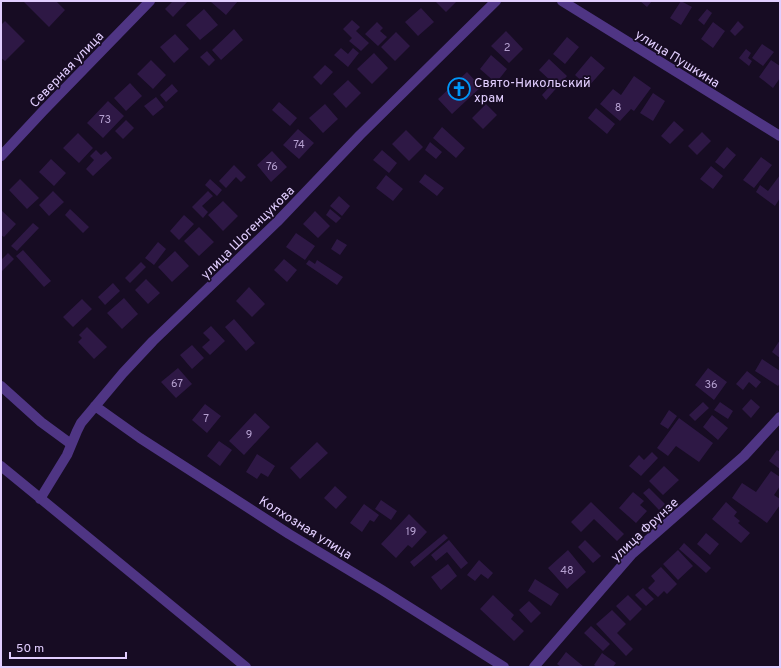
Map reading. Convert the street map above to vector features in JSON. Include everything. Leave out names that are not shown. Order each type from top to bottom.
[{"type":"street","name":"Северная улица","points":[[1,156],[48,105],[150,1]]},
{"type":"street","name":"улица Шогенцукова","points":[[40,498],[67,455],[81,423],[123,372],[277,222],[360,135],[496,1]]},
{"type":"street","name":"улица Пушкина","points":[[562,1],[780,136]]},
{"type":"street","points":[[1,386],[42,422],[71,444]]},
{"type":"street","name":"Колхозная улица","points":[[95,406],[140,438],[289,534],[382,590],[504,667]]},
{"type":"street","name":"улица Фрунзе","points":[[534,667],[632,554],[744,456],[780,417]]},
{"type":"street","points":[[1,466],[246,667]]},
{"type":"building","points":[[23,1],[56,1],[65,10],[49,27]]},
{"type":"building","points":[[173,1],[188,1],[173,17],[165,9]]},
{"type":"building","points":[[238,1],[226,15],[211,2]]},
{"type":"building","points":[[435,1],[457,1],[446,12]]},
{"type":"building","points":[[640,1],[652,1],[647,7]]},
{"type":"building","points":[[681,1],[692,7],[681,25],[670,18]]},
{"type":"building","points":[[421,8],[434,22],[418,36],[405,22]]},
{"type":"building","points":[[204,9],[218,25],[200,40],[186,25]]},
{"type":"building","points":[[707,9],[712,13],[704,25],[698,20]]},
{"type":"building","points":[[352,20],[360,27],[356,31],[369,43],[361,51],[349,41],[352,38],[343,29]]},
{"type":"building","points":[[5,21],[25,41],[5,61],[1,58],[1,25]]},
{"type":"building","points":[[738,21],[744,27],[735,36],[730,31]]},
{"type":"building","points":[[377,22],[383,28],[380,31],[387,37],[378,46],[365,34]]},
{"type":"building","points":[[713,22],[725,31],[713,48],[701,39]]},
{"type":"building","points":[[234,29],[243,40],[221,60],[212,50]]},
{"type":"building","points":[[506,31],[523,49],[509,63],[491,46]]},
{"type":"building","points":[[396,32],[410,46],[395,61],[381,47]]},
{"type":"building","points":[[175,34],[189,49],[174,63],[160,47]]},
{"type":"building","points":[[567,37],[579,47],[565,64],[553,54]]},
{"type":"building","points":[[762,44],[774,52],[763,66],[752,58]]},
{"type":"building","points":[[341,48],[348,54],[353,48],[359,53],[348,67],[334,55]]},
{"type":"building","points":[[746,49],[751,53],[748,58],[752,61],[749,66],[739,58]]},
{"type":"building","points":[[207,51],[215,60],[209,66],[200,57]]},
{"type":"building","points":[[374,53],[388,68],[372,84],[357,69]]},
{"type":"building","points":[[491,55],[507,69],[496,83],[480,69]]},
{"type":"building","points":[[591,56],[605,68],[588,87],[575,75]]},
{"type":"building","points":[[549,59],[567,76],[546,100],[542,95],[553,83],[539,70]]},
{"type":"building","points":[[151,60],[166,75],[153,89],[137,74]]},
{"type":"building","points":[[771,60],[780,66],[780,78],[773,88],[759,77]]},
{"type":"building","points":[[325,65],[333,72],[321,85],[313,77]]},
{"type":"building","points":[[467,72],[481,87],[452,114],[438,99]]},
{"type":"building","points":[[634,76],[651,88],[634,111],[631,109],[620,121],[600,104],[613,89],[621,95]]},
{"type":"building","points":[[348,80],[361,93],[346,108],[333,94]]},
{"type":"building","points":[[130,83],[142,96],[126,111],[114,98]]},
{"type":"building","points":[[172,84],[178,91],[166,102],[160,95]]},
{"type":"building","points":[[653,93],[665,101],[653,121],[640,113]]},
{"type":"building","points":[[156,97],[164,107],[153,116],[144,106]]},
{"type":"building","points":[[108,101],[124,116],[103,138],[87,123]]},
{"type":"building","points":[[279,102],[297,118],[290,126],[272,110]]},
{"type":"building","points":[[325,104],[338,119],[323,133],[309,118]]},
{"type":"building","points":[[486,104],[497,115],[483,129],[472,118]]},
{"type":"building","points":[[596,108],[615,124],[607,134],[588,118]]},
{"type":"building","points":[[126,120],[134,128],[123,139],[115,131]]},
{"type":"building","points":[[674,121],[684,130],[670,144],[661,136]]},
{"type":"building","points":[[442,127],[465,148],[456,158],[433,138]]},
{"type":"building","points":[[298,129],[314,143],[299,159],[283,145]]},
{"type":"building","points":[[406,130],[423,147],[409,161],[392,144]]},
{"type":"building","points":[[702,132],[711,141],[697,155],[688,146]]},
{"type":"building","points":[[78,133],[93,148],[79,163],[63,148]]},
{"type":"building","points":[[430,142],[442,152],[436,159],[425,150]]},
{"type":"building","points":[[727,147],[736,155],[724,169],[715,162]]},
{"type":"building","points":[[96,150],[101,155],[106,151],[112,158],[93,176],[86,169],[94,160],[90,156]]},
{"type":"building","points":[[382,150],[397,163],[389,173],[373,160]]},
{"type":"building","points":[[272,151],[287,167],[271,182],[257,165]]},
{"type":"building","points":[[761,157],[772,165],[754,188],[743,180]]},
{"type":"building","points":[[51,159],[66,173],[54,186],[39,172]]},
{"type":"building","points":[[234,165],[246,177],[241,182],[236,177],[226,188],[219,181]]},
{"type":"building","points":[[711,166],[723,176],[713,189],[700,179]]},
{"type":"building","points":[[425,174],[444,188],[437,196],[419,182]]},
{"type":"building","points":[[386,175],[403,189],[393,201],[376,188]]},
{"type":"building","points":[[780,175],[780,198],[775,206],[756,192],[760,185],[768,191]]},
{"type":"building","points":[[20,179],[39,198],[27,209],[9,190]]},
{"type":"building","points":[[210,179],[222,190],[217,196],[205,185]]},
{"type":"building","points":[[53,191],[64,202],[49,216],[39,205]]},
{"type":"building","points":[[208,191],[213,196],[202,206],[208,212],[203,218],[192,207]]},
{"type":"building","points":[[339,196],[350,206],[342,216],[330,206]]},
{"type":"building","points":[[223,201],[238,216],[223,231],[208,215]]},
{"type":"building","points":[[70,209],[89,227],[83,233],[65,215]]},
{"type":"building","points":[[330,209],[341,218],[336,223],[326,215]]},
{"type":"building","points":[[1,210],[16,224],[4,237],[1,235]]},
{"type":"building","points":[[315,211],[330,226],[318,238],[303,224]]},
{"type":"building","points":[[184,215],[194,224],[179,240],[170,231]]},
{"type":"building","points":[[33,223],[39,228],[17,251],[11,246]]},
{"type":"building","points":[[199,227],[214,242],[199,256],[184,241]]},
{"type":"building","points":[[296,233],[315,246],[305,260],[286,247]]},
{"type":"building","points":[[337,239],[347,245],[340,255],[331,249]]},
{"type":"building","points":[[158,242],[166,249],[154,265],[145,258]]},
{"type":"building","points":[[23,250],[51,281],[44,287],[16,256]]},
{"type":"building","points":[[175,251],[189,266],[172,282],[158,267]]},
{"type":"building","points":[[8,253],[14,259],[1,272],[1,260]]},
{"type":"building","points":[[284,259],[297,270],[287,282],[274,270]]},
{"type":"building","points":[[309,260],[315,264],[317,260],[343,277],[337,285],[306,264]]},
{"type":"building","points":[[141,262],[146,267],[130,283],[125,278]]},
{"type":"building","points":[[146,279],[160,293],[148,304],[135,290]]},
{"type":"building","points":[[113,283],[120,291],[105,305],[98,297]]},
{"type":"building","points":[[249,287],[265,304],[252,317],[236,301]]},
{"type":"building","points":[[124,298],[138,314],[122,329],[107,313]]},
{"type":"building","points":[[82,299],[92,309],[73,327],[63,317]]},
{"type":"building","points":[[234,319],[255,343],[246,351],[225,327]]},
{"type":"building","points":[[211,326],[225,341],[210,355],[202,347],[210,340],[203,333]]},
{"type":"building","points":[[87,327],[107,347],[94,359],[78,342],[82,338],[79,335]]},
{"type":"building","points":[[780,340],[780,358],[772,352]]},
{"type":"building","points":[[192,345],[204,358],[192,369],[180,355]]},
{"type":"building","points":[[762,359],[780,371],[780,383],[778,386],[755,371]]},
{"type":"building","points":[[178,368],[192,384],[176,398],[161,382]]},
{"type":"building","points":[[708,368],[727,382],[714,400],[695,385]]},
{"type":"building","points":[[747,371],[761,382],[756,388],[749,382],[743,390],[736,384]]},
{"type":"building","points":[[751,399],[760,407],[751,418],[742,409]]},
{"type":"building","points":[[703,402],[709,408],[695,421],[689,415]]},
{"type":"building","points":[[720,402],[733,411],[728,419],[714,410]]},
{"type":"building","points":[[205,404],[221,416],[207,433],[192,420]]},
{"type":"building","points":[[669,410],[677,416],[668,429],[660,424]]},
{"type":"building","points":[[255,413],[270,427],[244,455],[229,441]]},
{"type":"building","points":[[712,415],[728,428],[718,440],[703,427]]},
{"type":"building","points":[[679,418],[713,443],[699,462],[676,446],[668,456],[657,448]]},
{"type":"building","points":[[219,441],[232,450],[220,466],[207,456]]},
{"type":"building","points":[[317,442],[328,453],[300,479],[290,468]]},
{"type":"building","points":[[777,450],[780,452],[780,469],[769,461]]},
{"type":"building","points":[[652,452],[658,458],[641,476],[629,466],[639,455],[644,460]]},
{"type":"building","points":[[257,454],[275,466],[268,477],[261,473],[257,479],[246,472]]},
{"type":"building","points":[[664,466],[679,480],[663,495],[649,481]]},
{"type":"building","points":[[771,471],[780,477],[780,486],[774,495],[780,499],[780,505],[767,523],[732,498],[742,483],[756,492]]},
{"type":"building","points":[[335,486],[347,497],[336,509],[324,498]]},
{"type":"building","points":[[649,488],[665,504],[659,510],[643,493]]},
{"type":"building","points":[[633,492],[644,501],[640,505],[647,511],[636,523],[619,508]]},
{"type":"building","points":[[381,500],[397,511],[391,520],[375,509]]},
{"type":"building","points":[[591,502],[624,534],[617,541],[594,519],[581,532],[571,522]]},
{"type":"building","points":[[726,502],[737,512],[734,516],[740,521],[738,523],[750,533],[741,543],[712,519]]},
{"type":"building","points":[[364,504],[379,515],[374,522],[370,520],[362,532],[350,523]]},
{"type":"building","points":[[409,514],[427,532],[412,548],[408,545],[396,558],[381,544]]},
{"type":"building","points":[[706,533],[719,544],[710,555],[697,544]]},
{"type":"building","points":[[444,534],[448,538],[414,567],[410,562]]},
{"type":"building","points":[[449,540],[468,563],[461,569],[447,552],[436,561],[431,555]]},
{"type":"building","points":[[585,540],[601,556],[593,563],[578,547]]},
{"type":"building","points":[[684,543],[711,568],[706,573],[679,549]]},
{"type":"building","points":[[568,550],[586,572],[567,589],[548,568]]},
{"type":"building","points":[[678,550],[693,566],[678,580],[663,564]]},
{"type":"building","points":[[479,560],[493,573],[488,579],[481,574],[475,581],[467,575]]},
{"type":"building","points":[[448,564],[457,576],[441,590],[431,577]]},
{"type":"building","points":[[661,567],[677,584],[667,594],[664,591],[658,597],[648,588],[655,581],[651,576]]},
{"type":"building","points":[[535,579],[559,594],[551,606],[528,591]]},
{"type":"building","points":[[643,588],[654,599],[646,606],[635,595]]},
{"type":"building","points":[[493,595],[514,615],[511,619],[524,631],[514,641],[480,609]]},
{"type":"building","points":[[628,595],[642,609],[630,621],[616,606]]},
{"type":"building","points":[[529,601],[541,613],[531,623],[519,610]]},
{"type":"building","points":[[612,610],[626,624],[617,633],[633,649],[626,656],[596,624]]},
{"type":"building","points":[[591,626],[610,644],[603,651],[584,633]]},
{"type":"building","points":[[566,652],[584,667],[561,667],[557,664]]},
{"type":"building","points":[[602,653],[616,663],[613,667],[597,667],[594,665]]},
{"type":"place","name":"Свято-Никольский храм","points":[[459,89]]}]
